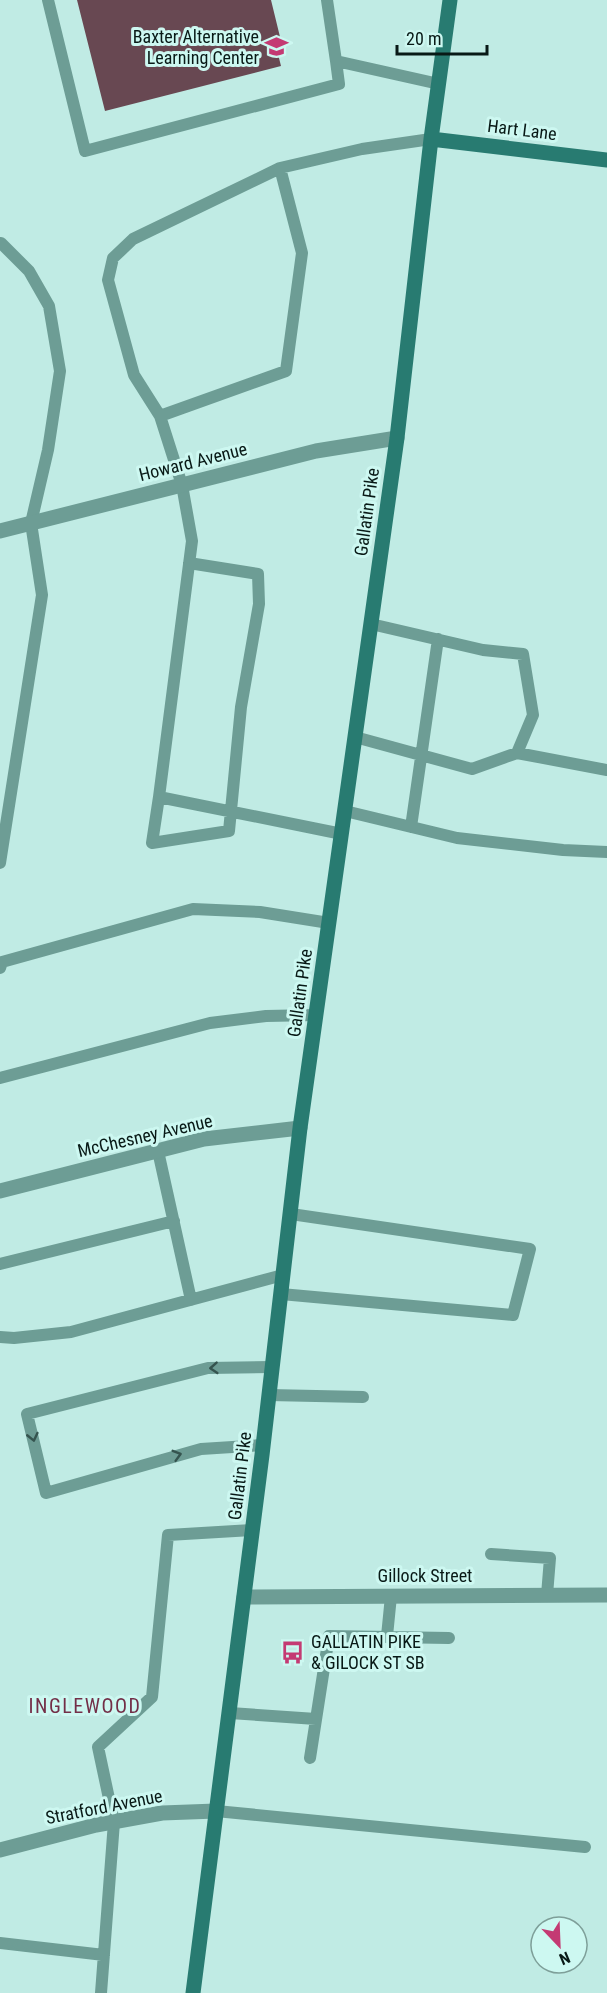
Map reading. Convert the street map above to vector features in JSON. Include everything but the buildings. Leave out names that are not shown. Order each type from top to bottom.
[{"type":"main road","name":"Gallatin Pike","points":[[197,1992],[216,1811],[263,1445],[300,1128],[397,438],[431,139],[450,0]]},
{"type":"main road","name":"Hart Lane","points":[[431,139],[607,160]]},
{"type":"street","name":"Howard Avenue","points":[[0,531],[316,450],[397,438]]},
{"type":"street","name":"McChesney Avenue","points":[[0,1191],[204,1139],[300,1128]]},
{"type":"street","name":"Gillock Street","points":[[244,1597],[607,1594]]},
{"type":"street","name":"Stratford Avenue","points":[[0,1850],[114,1822],[162,1813],[216,1811]]},
{"type":"lane","points":[[48,0],[85,151],[339,84],[327,0]]},
{"type":"lane","points":[[336,61],[439,84]]},
{"type":"lane","points":[[189,563],[258,574],[259,603],[241,707],[232,812],[229,831],[152,843],[159,797],[189,563],[192,541],[182,484],[160,416],[134,375],[108,280],[113,258],[133,239],[280,168],[362,149],[431,139]]},
{"type":"lane","points":[[160,416],[286,371],[302,254],[280,168]]},
{"type":"lane","points":[[0,862],[42,595],[31,523],[48,450],[60,371],[49,306],[29,271],[1,243]]},
{"type":"lane","points":[[371,624],[483,650],[523,654],[533,715],[516,753]]},
{"type":"lane","points":[[411,827],[438,639]]},
{"type":"lane","points":[[355,737],[472,769],[516,753],[607,771]]},
{"type":"lane","points":[[159,797],[342,834]]},
{"type":"lane","points":[[345,811],[457,838],[563,850],[607,852]]},
{"type":"lane","points":[[0,968],[2,962],[193,909],[260,912],[329,923]]},
{"type":"lane","points":[[0,1078],[210,1023],[266,1016],[316,1015]]},
{"type":"lane","points":[[158,1151],[191,1300]]},
{"type":"lane","points":[[281,1294],[513,1314],[530,1249],[291,1214]]},
{"type":"lane","points":[[0,1264],[174,1221]]},
{"type":"lane","points":[[0,1337],[14,1338],[71,1332],[283,1275]]},
{"type":"lane","points":[[263,1445],[201,1449],[45,1494],[27,1414],[208,1368],[272,1366]]},
{"type":"lane","points":[[269,1395],[363,1397]]},
{"type":"lane","points":[[101,1993],[114,1822],[98,1747],[152,1697],[168,1535],[252,1530]]},
{"type":"lane","points":[[491,1554],[550,1558],[547,1595]]},
{"type":"lane","points":[[387,1636],[391,1596]]},
{"type":"lane","points":[[310,1758],[328,1636],[449,1638]]},
{"type":"lane","points":[[230,1713],[316,1719]]},
{"type":"lane","points":[[216,1811],[585,1846]]},
{"type":"lane","points":[[0,1943],[104,1955]]},
{"type":"place","name":"Baxter Alternative Learning Center","points":[[277,47]]},
{"type":"place","name":"GALLATIN PIKE & GILOCK ST SB","points":[[293,1652]]},
{"type":"district","name":"INGLEWOOD","points":[[85,1706]]}]
